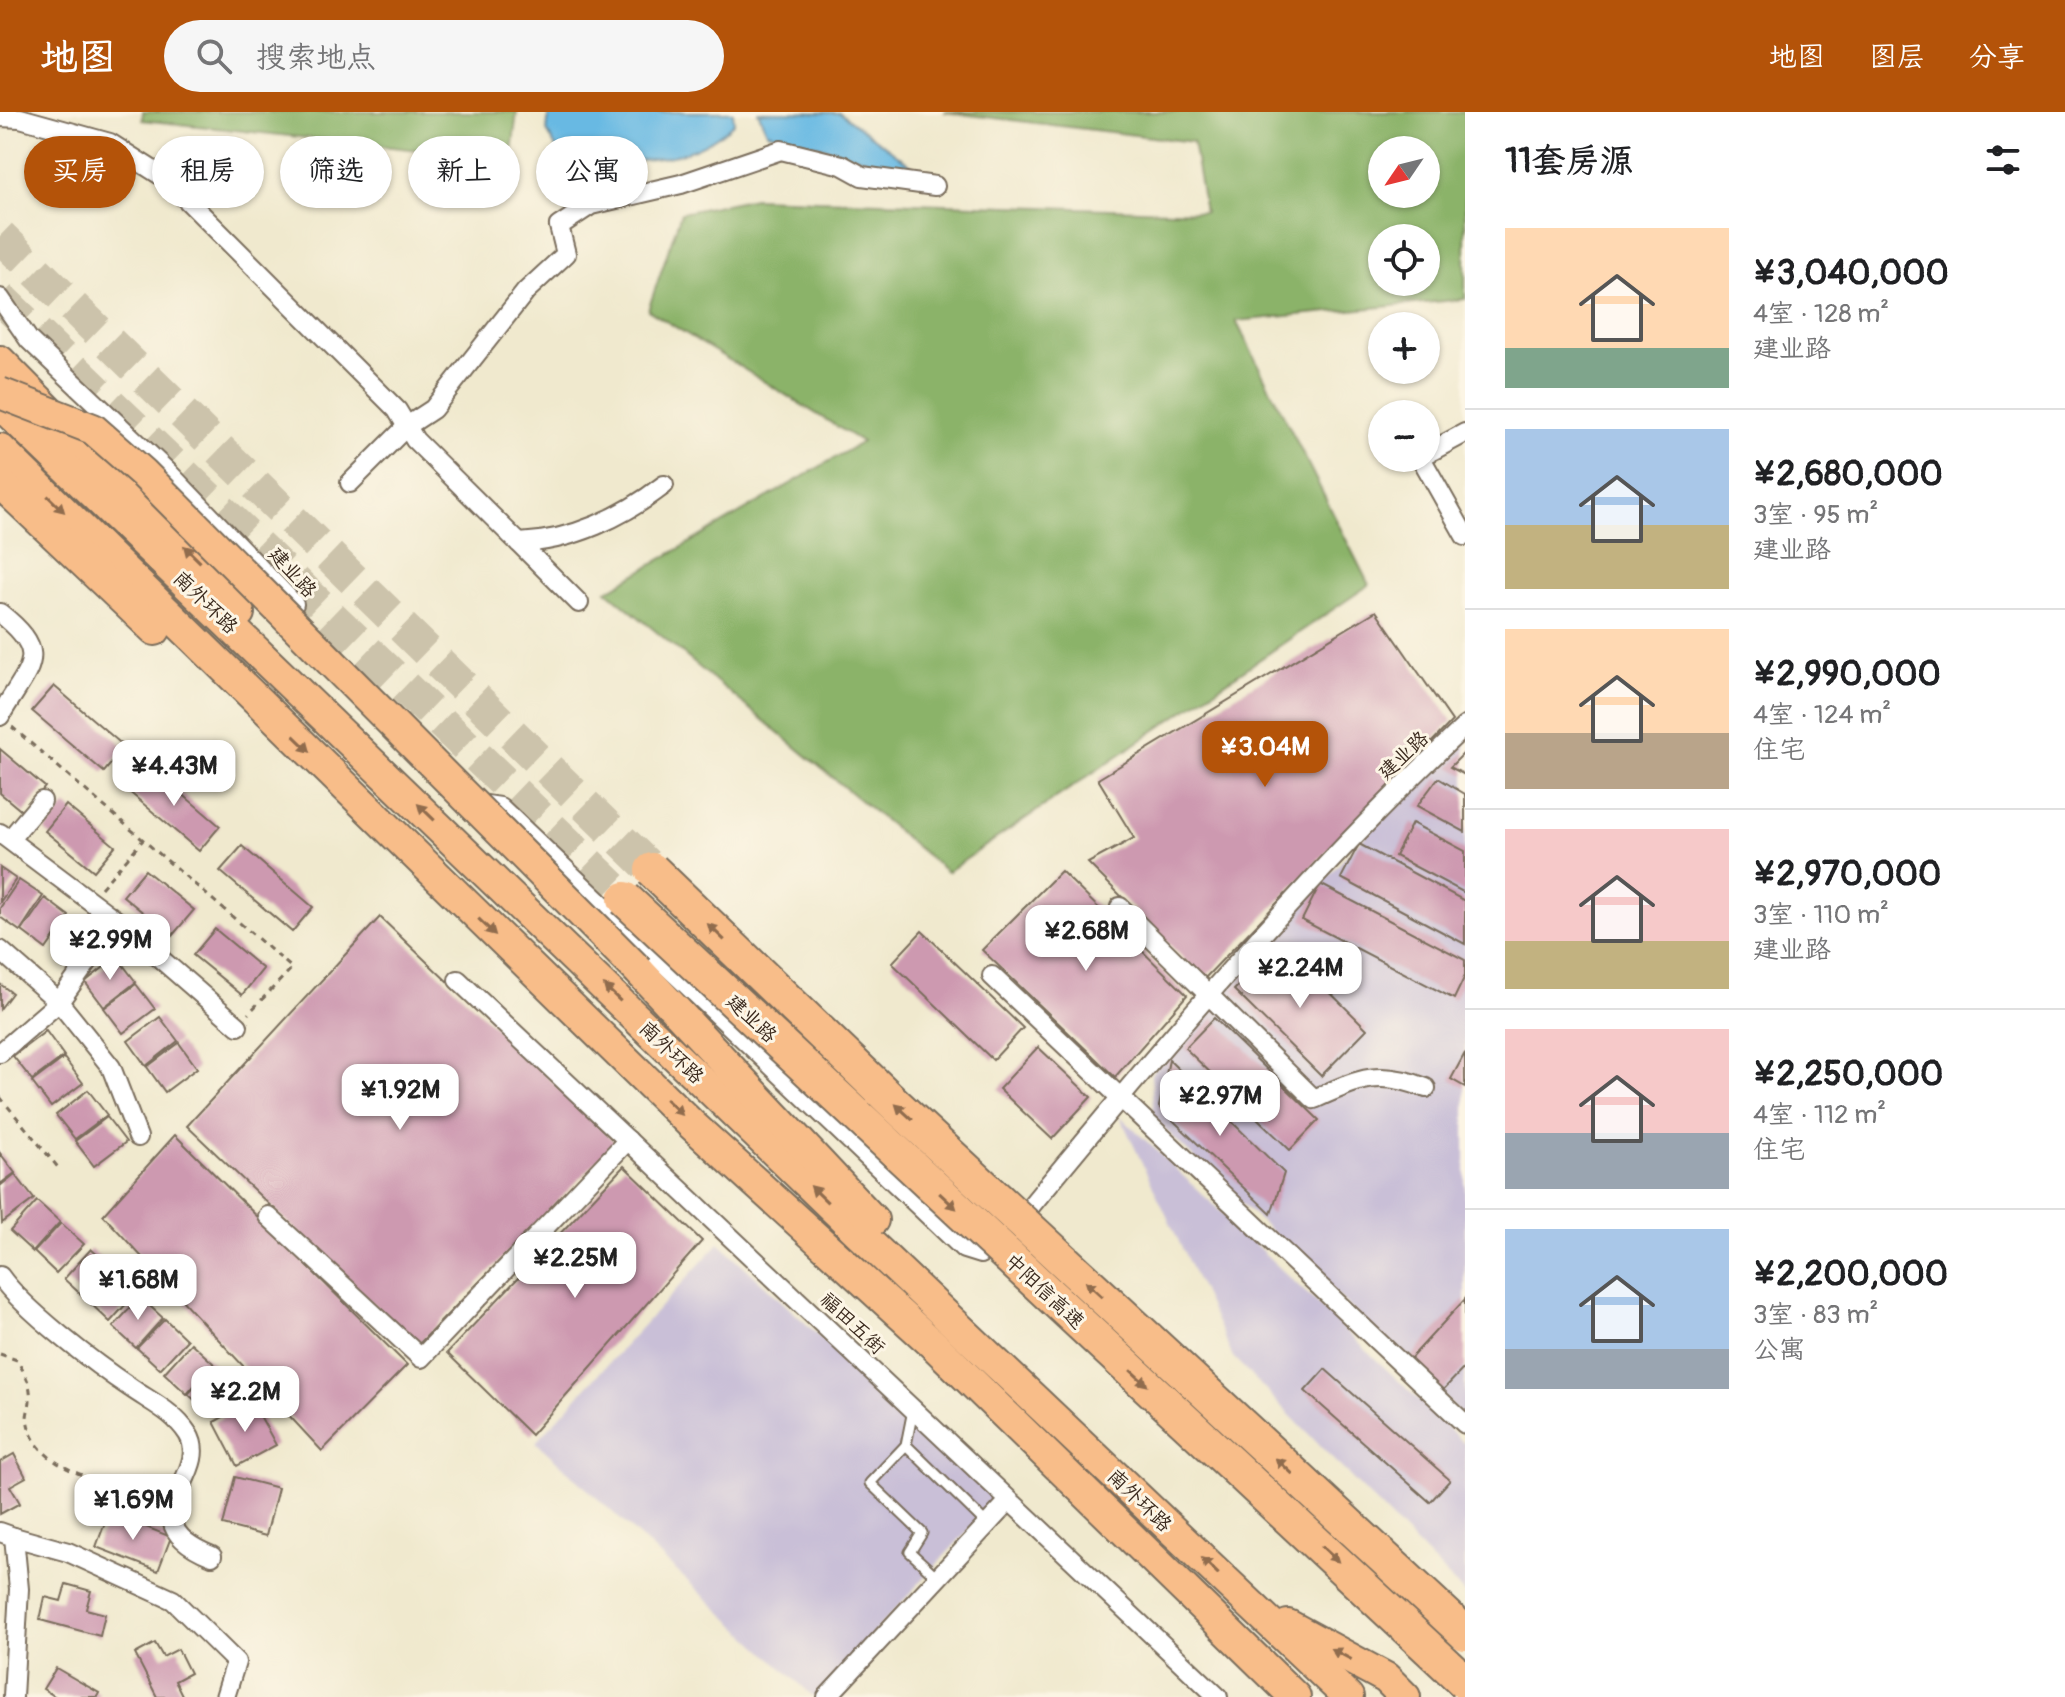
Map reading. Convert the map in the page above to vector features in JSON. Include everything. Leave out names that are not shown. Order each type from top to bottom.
[{"type":"highway","points":[[0,361],[206,569],[291,682]]},
{"type":"highway","points":[[0,393],[93,429],[143,473],[639,971],[1081,1444]]},
{"type":"highway","name":"南外环路","points":[[0,404],[1348,1697]]},
{"type":"highway","name":"南外环路","points":[[0,449],[690,1123],[935,1346],[1295,1697]]},
{"type":"highway","points":[[2,486],[171,645],[259,702]]},
{"type":"highway","name":"中阳信高速","points":[[652,870],[909,1117],[1465,1633]]},
{"type":"highway","name":"中阳信高速","points":[[625,899],[1465,1682]]},
{"type":"highway","points":[[1251,1605],[1386,1678],[1405,1697]]},
{"type":"street","points":[[0,117],[20,118],[110,143],[165,178],[397,410],[415,440],[579,603]]},
{"type":"street","points":[[350,483],[407,426],[433,409],[526,291],[566,254],[559,226],[591,205],[681,184],[781,150],[842,165],[862,176],[935,186]]},
{"type":"street","name":"建业路","points":[[0,298],[29,340],[168,472],[292,602],[372,704],[457,793],[477,805],[500,807],[964,1249],[980,1254],[996,1248],[1208,994],[1368,818],[1465,726]]},
{"type":"street","points":[[1440,447],[1465,433]]},
{"type":"street","points":[[1432,472],[1465,536]]},
{"type":"street","points":[[519,543],[538,543],[617,518],[664,485]]},
{"type":"street","points":[[0,613],[31,643],[33,657],[6,722]]},
{"type":"street","points":[[42,801],[5,836],[117,921],[238,1026]]},
{"type":"street","points":[[1120,907],[1314,1099],[1352,1082],[1381,1076],[1401,1078],[1426,1088]]},
{"type":"street","points":[[0,1053],[59,1002],[117,921]]},
{"type":"street","points":[[0,950],[59,1002],[111,1067],[138,1137]]},
{"type":"street","points":[[992,976],[1465,1424]]},
{"type":"street","name":"福田五街","points":[[458,980],[1218,1697]]},
{"type":"street","points":[[268,1216],[421,1358],[628,1140]]},
{"type":"street","points":[[0,1276],[64,1337],[166,1411],[190,1436],[192,1455],[173,1502],[172,1521],[192,1548],[212,1556]]},
{"type":"street","points":[[827,1697],[1009,1501]]},
{"type":"street","points":[[13,1697],[19,1589],[7,1534],[68,1552],[173,1600],[236,1662],[225,1697]]},
{"type":"lane","points":[[913,1410],[906,1445],[870,1483],[922,1533],[910,1552],[938,1578]]},
{"type":"lane","points":[[906,1445],[987,1524]]},
{"type":"path","points":[[6,722],[292,968],[238,1026]]},
{"type":"path","points":[[90,900],[143,840]]},
{"type":"path","points":[[0,1097],[61,1171]]},
{"type":"path","points":[[0,1354],[17,1360],[28,1378],[31,1397],[27,1416],[33,1437],[50,1456],[71,1472],[138,1492]]},
{"type":"shaded area","points":[[1465,742],[1465,1418],[1154,1119],[1151,1074],[1357,844]]},
{"type":"shaded area","points":[[1120,1116],[1465,1444],[1465,1594],[1233,1357]]},
{"type":"shaded area","points":[[719,1243],[996,1500],[814,1697],[536,1442]]},
{"type":"green space","points":[[143,112],[517,112],[514,136],[408,136],[408,149],[392,147],[392,136],[290,136],[142,120]]},
{"type":"green space","points":[[944,112],[1465,112],[1465,299],[1236,321],[1369,585],[947,872],[607,591],[862,442],[648,310],[681,213],[754,198],[1205,212],[1193,142]]},
{"type":"water","points":[[549,112],[733,112],[734,123],[695,149],[648,159],[648,136],[550,136],[547,131]]},
{"type":"water","points":[[758,112],[840,113],[911,165],[904,169],[767,132]]},
{"type":"building","points":[[1376,611],[1452,721],[1204,979],[1088,863],[1134,838],[1098,779]]},
{"type":"building","points":[[54,686],[125,747],[104,772],[32,711]]},
{"type":"building","points":[[0,749],[45,787],[24,813],[0,793]]},
{"type":"building","points":[[1465,752],[1465,775],[1450,767]]},
{"type":"building","points":[[148,765],[220,826],[199,851],[127,790]]},
{"type":"building","points":[[1438,778],[1465,794],[1465,832],[1417,806]]},
{"type":"building","points":[[66,805],[115,846],[94,871],[45,831]]},
{"type":"building","points":[[1412,823],[1465,851],[1465,893],[1395,856]]},
{"type":"building","points":[[1359,844],[1465,901],[1465,944],[1341,878]]},
{"type":"building","points":[[242,846],[313,907],[292,932],[220,871]]},
{"type":"building","points":[[0,868],[16,879],[0,902]]},
{"type":"building","points":[[145,870],[194,910],[172,936],[123,896]]},
{"type":"building","points":[[1061,871],[1187,995],[1115,1077],[982,950]]},
{"type":"building","points":[[19,880],[43,896],[20,931],[0,917],[0,908]]},
{"type":"building","points":[[1320,884],[1465,960],[1465,976],[1454,999],[1302,920]]},
{"type":"building","points":[[45,898],[69,916],[46,949],[22,931]]},
{"type":"building","points":[[380,917],[615,1142],[417,1346],[187,1126]]},
{"type":"building","points":[[215,929],[263,969],[242,995],[193,955]]},
{"type":"building","points":[[922,931],[1023,1028],[993,1060],[892,963]]},
{"type":"building","points":[[1280,943],[1367,1029],[1321,1076],[1234,990]]},
{"type":"building","points":[[117,957],[136,982],[104,1007],[85,982]]},
{"type":"building","points":[[0,984],[12,993],[0,1009]]},
{"type":"building","points":[[136,984],[155,1009],[123,1033],[104,1008]]},
{"type":"building","points":[[160,1017],[178,1041],[146,1066],[128,1041]]},
{"type":"building","points":[[1214,1018],[1319,1120],[1290,1150],[1185,1048]]},
{"type":"building","points":[[46,1031],[64,1056],[32,1080],[13,1056]]},
{"type":"building","points":[[179,1043],[197,1068],[165,1092],[147,1067]]},
{"type":"building","points":[[1038,1047],[1091,1097],[1052,1139],[999,1089]]},
{"type":"building","points":[[1465,1053],[1465,1087],[1451,1079]]},
{"type":"building","points":[[64,1058],[83,1083],[51,1107],[32,1082]]},
{"type":"building","points":[[1169,1060],[1284,1173],[1271,1214],[1159,1107]]},
{"type":"building","points":[[88,1090],[107,1115],[75,1139],[56,1115]]},
{"type":"building","points":[[107,1117],[126,1142],[94,1166],[75,1141]]},
{"type":"building","points":[[175,1135],[407,1365],[322,1451],[103,1215]]},
{"type":"building","points":[[0,1153],[15,1173],[0,1184]]},
{"type":"building","points":[[624,1166],[702,1241],[531,1435],[447,1353]]},
{"type":"building","points":[[15,1174],[34,1199],[2,1223],[0,1186]]},
{"type":"building","points":[[37,1201],[60,1222],[33,1252],[10,1231]]},
{"type":"building","points":[[61,1223],[84,1244],[56,1273],[34,1252]]},
{"type":"building","points":[[91,1249],[114,1270],[87,1300],[64,1279]]},
{"type":"building","points":[[115,1271],[137,1292],[110,1322],[88,1301]]},
{"type":"building","points":[[140,1297],[163,1318],[136,1348],[113,1327]]},
{"type":"building","points":[[1465,1299],[1465,1367],[1442,1391],[1409,1360]]},
{"type":"building","points":[[165,1319],[187,1340],[160,1369],[137,1348]]},
{"type":"building","points":[[191,1343],[214,1364],[187,1394],[164,1373]]},
{"type":"building","points":[[215,1365],[238,1386],[211,1415],[188,1394]]},
{"type":"building","points":[[1325,1369],[1450,1480],[1430,1502],[1305,1391]]},
{"type":"building","points":[[252,1401],[276,1445],[237,1466],[214,1422]]},
{"type":"building","points":[[14,1454],[26,1477],[10,1486],[20,1503],[0,1514],[0,1462]]},
{"type":"building","points":[[235,1477],[278,1488],[266,1536],[223,1525]]},
{"type":"building","points":[[109,1512],[171,1537],[158,1571],[96,1547]]},
{"type":"building","points":[[66,1584],[91,1591],[86,1609],[105,1614],[100,1636],[40,1620],[45,1597],[61,1601]]},
{"type":"building","points":[[155,1643],[163,1657],[178,1649],[190,1673],[175,1681],[183,1697],[157,1697],[135,1654]]},
{"type":"building","points":[[56,1668],[99,1693],[97,1697],[56,1697],[43,1689]]},
{"type":"tunnel","points":[[0,236],[652,870]]},
{"type":"tunnel","points":[[0,298],[625,899]]}]
